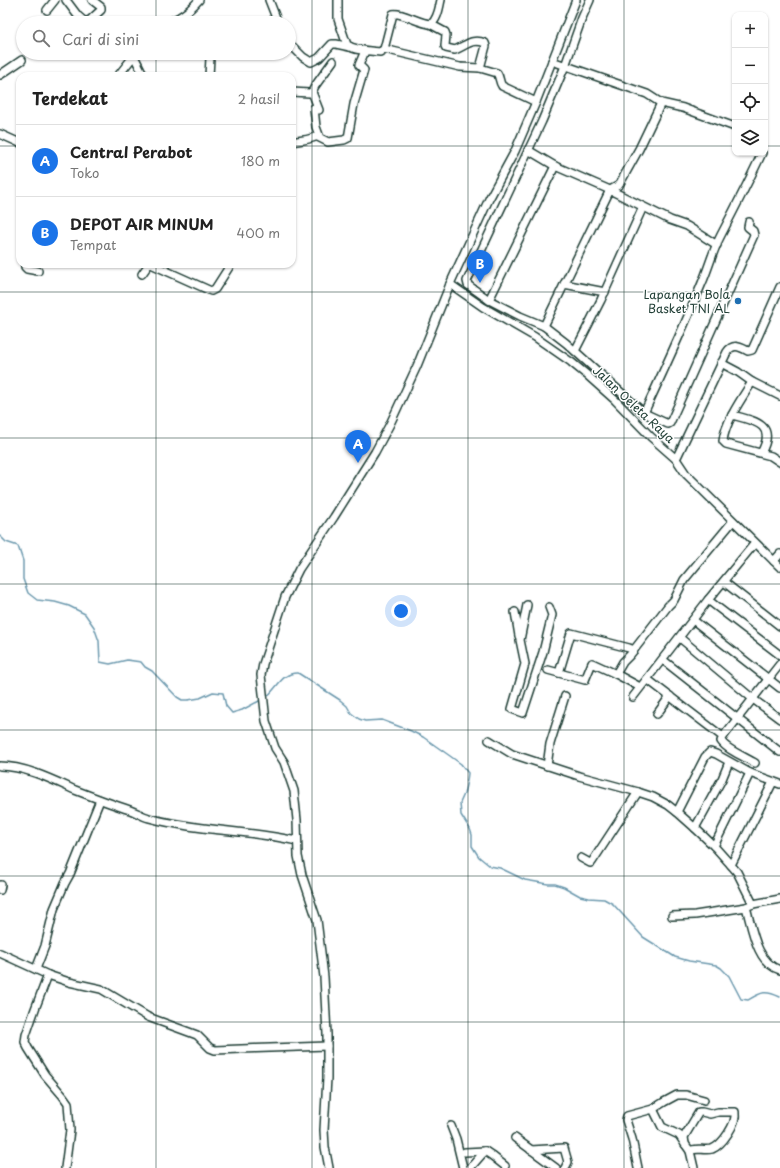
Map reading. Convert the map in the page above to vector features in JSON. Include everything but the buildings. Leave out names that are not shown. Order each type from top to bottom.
[{"type":"street","points":[[47,10],[55,0]]},
{"type":"street","points":[[66,0],[78,16]]},
{"type":"street","points":[[92,0],[101,7],[101,10],[94,16]]},
{"type":"street","points":[[269,0],[275,16]]},
{"type":"street","points":[[338,0],[337,14],[339,24],[345,41],[351,47]]},
{"type":"street","points":[[430,24],[435,21],[441,0]]},
{"type":"street","points":[[329,1168],[325,1147],[324,1130],[327,1046],[324,977],[317,920],[302,875],[298,856],[298,820],[294,791],[284,762],[275,748],[266,721],[261,675],[266,654],[287,591],[299,569],[376,452],[417,366],[450,284],[489,199],[515,151],[576,0]]},
{"type":"street","points":[[590,0],[542,121],[468,281],[468,285],[489,300],[520,316],[544,326],[566,343],[644,413],[666,424],[670,423],[754,235],[753,231],[748,228],[749,222]]},
{"type":"street","points":[[181,16],[196,1]]},
{"type":"street","points":[[384,49],[394,13],[430,24],[445,32],[446,48],[455,50],[471,42],[477,41],[485,43],[486,46],[480,68]]},
{"type":"street","points":[[296,50],[311,62],[319,58],[332,44],[336,44],[365,51],[380,52],[384,49],[460,67],[480,68],[497,73],[502,86],[536,102]]},
{"type":"street","points":[[296,141],[314,139],[318,137],[328,142],[348,138],[354,104],[364,72],[364,69],[360,67],[360,64],[365,51]]},
{"type":"street","points":[[0,75],[22,60]]},
{"type":"street","points":[[121,72],[130,60]]},
{"type":"street","points":[[137,60],[142,72]]},
{"type":"street","points":[[209,72],[210,60]]},
{"type":"street","points":[[318,137],[319,135],[316,127],[314,108],[319,110],[312,92],[333,61]]},
{"type":"street","points":[[552,61],[647,94],[661,103],[683,108],[732,126]]},
{"type":"street","points":[[296,92],[312,92]]},
{"type":"street","points":[[544,326],[610,190],[619,185],[639,149],[661,103]]},
{"type":"street","points":[[0,134],[16,141]]},
{"type":"street","points":[[528,150],[555,166],[610,190],[670,220],[687,226],[717,245]]},
{"type":"street","points":[[644,413],[705,277],[733,209],[761,156]]},
{"type":"street","points":[[489,300],[555,166]]},
{"type":"street","points":[[575,351],[605,292],[643,207]]},
{"type":"street","points":[[26,268],[38,271]]},
{"type":"street","points":[[142,274],[147,268]]},
{"type":"street","points":[[159,268],[210,291],[215,289],[228,268]]},
{"type":"street","name":"Jalan Oeleta Raya","points":[[450,284],[483,307],[535,337],[599,384],[651,437],[676,459],[686,474],[780,567]]},
{"type":"street","points":[[564,284],[605,292]]},
{"type":"street","points":[[676,459],[730,347],[737,346],[748,351],[752,350],[780,287]]},
{"type":"street","points":[[721,363],[738,372],[752,382],[780,396]]},
{"type":"street","points":[[752,382],[732,415],[723,441],[726,444],[771,456],[780,462]]},
{"type":"street","points":[[732,415],[762,424],[767,438],[761,453]]},
{"type":"street","points":[[616,674],[623,662],[674,600],[684,580],[733,521]]},
{"type":"street","points":[[633,697],[708,600],[755,543]]},
{"type":"street","points":[[774,562],[780,554]]},
{"type":"street","points":[[724,582],[780,626]]},
{"type":"street","points":[[708,600],[780,655]]},
{"type":"street","points":[[520,640],[527,605]]},
{"type":"street","points":[[515,612],[525,664],[512,709],[523,713],[543,652],[552,615],[549,607]]},
{"type":"street","points":[[692,621],[780,688]]},
{"type":"street","points":[[559,673],[571,633],[634,650]]},
{"type":"street","points":[[680,638],[780,719]]},
{"type":"street","points":[[525,660],[538,666]]},
{"type":"street","points":[[663,660],[780,752]]},
{"type":"street","points":[[548,670],[585,680],[592,663],[640,687]]},
{"type":"street","points":[[755,763],[734,752],[722,744],[721,741],[780,664]]},
{"type":"street","points":[[648,679],[723,737]]},
{"type":"street","points":[[547,766],[550,744],[565,696]]},
{"type":"street","points":[[657,714],[670,696]]},
{"type":"street","points":[[488,740],[512,754],[579,776],[638,792],[660,801],[677,812],[714,846],[737,872],[750,906],[761,955],[772,966],[780,970]]},
{"type":"street","points":[[677,812],[707,754],[712,752],[750,773],[780,784]]},
{"type":"street","points":[[695,828],[722,779],[729,762]]},
{"type":"street","points":[[0,766],[7,766],[34,773],[147,818],[170,823],[297,841]]},
{"type":"street","points":[[714,846],[750,773]]},
{"type":"street","points":[[732,865],[773,782]]},
{"type":"street","points":[[581,858],[590,863],[592,862],[638,792]]},
{"type":"street","points":[[36,969],[45,946],[54,909],[100,800]]},
{"type":"street","points":[[672,916],[695,915],[750,906],[780,899]]},
{"type":"street","points":[[0,953],[48,975],[69,982],[101,988],[148,1017],[197,1035],[210,1048],[215,1050],[327,1046]]},
{"type":"street","points":[[48,975],[34,1009],[25,1042],[45,1075],[68,1103],[70,1130],[65,1168]]},
{"type":"street","points":[[638,1168],[626,1118],[630,1115],[653,1109],[677,1096],[686,1095],[704,1100]]},
{"type":"street","points":[[653,1109],[662,1127],[679,1135],[690,1151],[694,1168]]},
{"type":"street","points":[[685,1144],[684,1137],[699,1112],[710,1114],[718,1112],[735,1112],[735,1121],[721,1142],[708,1150],[693,1149],[690,1151]]},
{"type":"street","points":[[451,1126],[456,1139],[463,1168]]},
{"type":"street","points":[[515,1138],[556,1168]]},
{"type":"street","points":[[531,1150],[564,1148],[568,1166]]},
{"type":"street","points":[[465,1152],[485,1152],[505,1167]]},
{"type":"street","points":[[470,1168],[485,1152]]},
{"type":"waterway","points":[[0,536],[6,542],[18,546],[23,561],[23,579],[28,593],[37,600],[55,602],[69,606],[85,614],[94,627],[99,641],[100,662],[110,664],[127,660],[141,662],[182,700],[200,698],[213,692],[223,693],[226,706],[232,713],[242,710],[261,700]]},
{"type":"waterway","points":[[266,697],[284,678],[292,673],[298,673],[340,700],[347,706],[351,713],[359,719],[365,721],[382,720],[423,737],[461,764],[468,773],[464,794],[460,803],[461,815],[470,829],[472,835],[472,846],[479,857],[490,866],[500,868],[525,880],[555,884],[580,896],[604,899],[613,904],[643,937],[675,957],[689,961],[716,965],[721,968],[729,976],[741,999],[748,1000],[764,993],[771,993],[780,997]]},
{"type":"place","name":"DEPOT AIR MINUM","points":[[480,283]]},
{"type":"place","name":"Lapangan Bola Basket TNI AL","points":[[738,301]]},
{"type":"place","name":"Central Perabot","points":[[358,463]]}]
